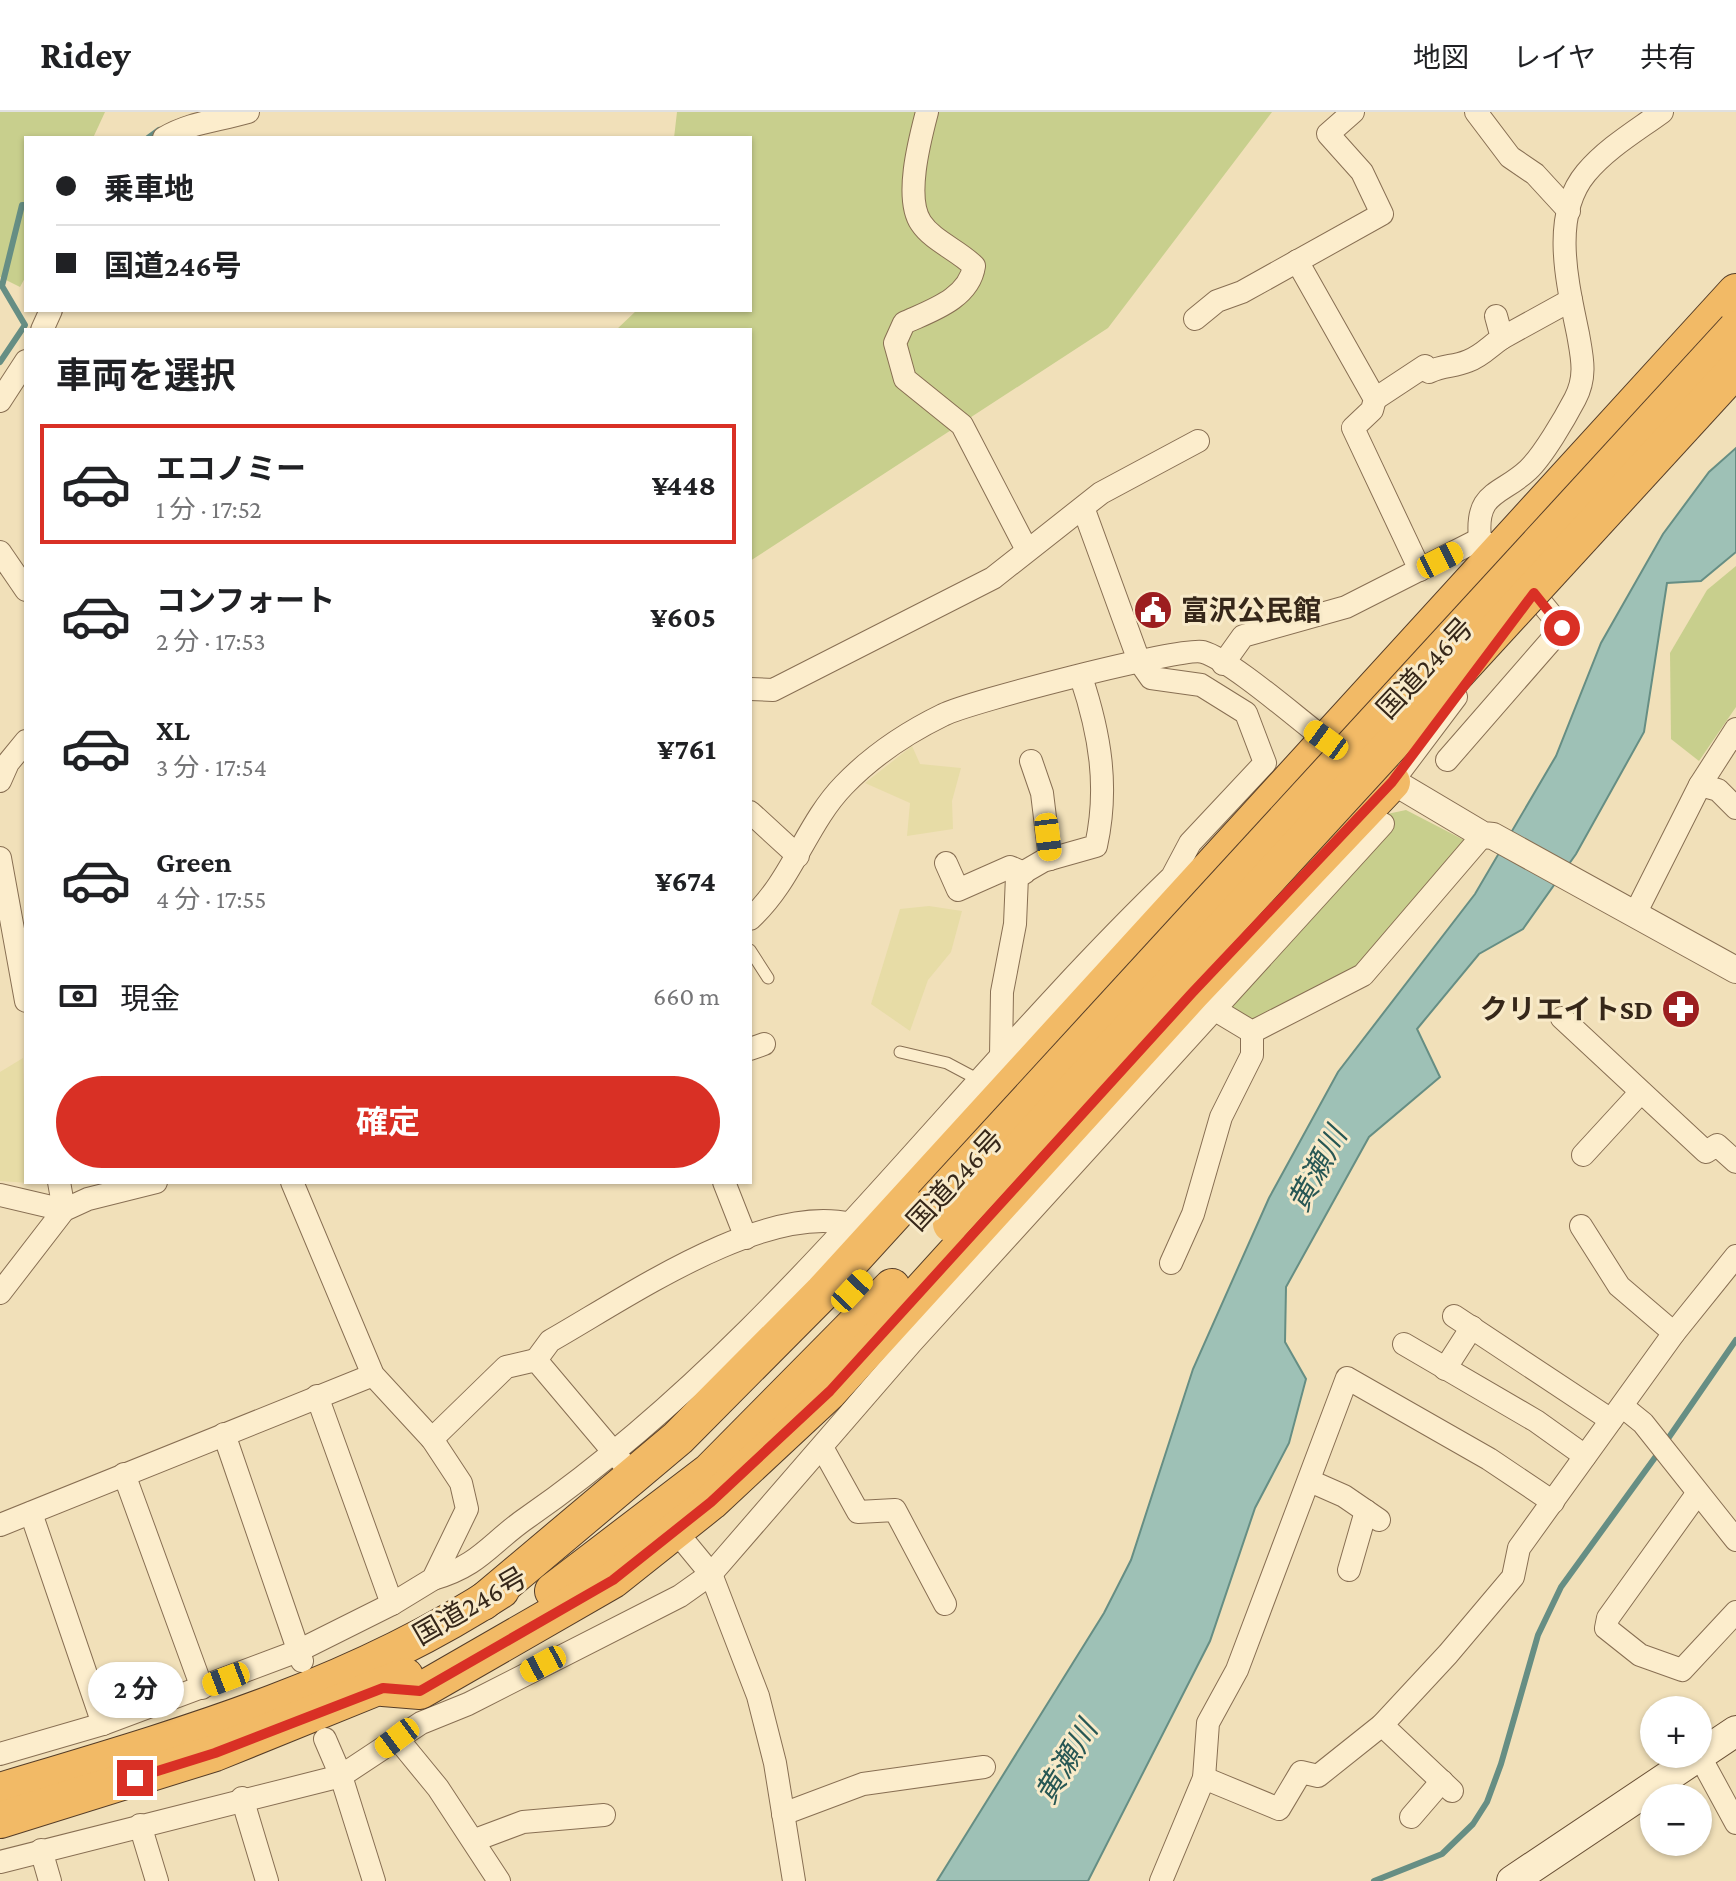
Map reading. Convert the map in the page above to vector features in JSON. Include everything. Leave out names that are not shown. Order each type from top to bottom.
[{"type":"highway","points":[[483,1602],[678,1438],[823,1292],[1326,740],[1489,545],[1736,292]]},
{"type":"highway","name":"国道246号","points":[[0,1820],[215,1753],[383,1688],[523,1611],[590,1565],[710,1471],[808,1375],[941,1215],[1736,329]]},
{"type":"highway","name":"国道246号","points":[[0,1791],[220,1725],[380,1657],[483,1602],[581,1538],[690,1451],[941,1215],[1736,369]]},
{"type":"highway","points":[[383,1688],[420,1691],[613,1580],[711,1502],[830,1391],[1202,1002],[1392,782]]},
{"type":"main road","points":[[1712,1747],[1736,1731]]},
{"type":"main road","points":[[1512,1881],[1680,1768]]},
{"type":"street","points":[[168,136],[196,123],[248,112]]},
{"type":"street","points":[[927,112],[917,154],[914,199],[920,222],[974,266],[972,278],[951,301],[904,323],[895,343],[905,379],[962,425],[1027,550]]},
{"type":"street","points":[[1195,319],[1217,301],[1242,292],[1382,214],[1362,172],[1328,134],[1353,112]]},
{"type":"street","points":[[1476,112],[1510,157],[1535,174],[1569,211]]},
{"type":"street","points":[[1447,760],[1562,628],[1489,545],[1478,519],[1494,491],[1528,470],[1576,397],[1585,370],[1564,244],[1569,211],[1583,176],[1607,152],[1662,112]]},
{"type":"street","points":[[1297,261],[1375,399]]},
{"type":"street","points":[[1420,570],[1353,428],[1372,410],[1375,399],[1425,366],[1429,372],[1444,365],[1467,362],[1502,338],[1571,300]]},
{"type":"street","points":[[1496,316],[1502,338]]},
{"type":"street","points":[[0,401],[24,364]]},
{"type":"street","points":[[1392,782],[1534,593],[1682,426],[1736,379]]},
{"type":"street","points":[[752,689],[773,690],[993,578],[1084,510],[1101,493],[1198,441]]},
{"type":"street","points":[[1,1751],[103,1724],[300,1656],[433,1579],[462,1571],[619,1458],[850,1224],[1001,1056],[1172,877],[1190,843],[1265,763],[1246,713],[1201,685],[1151,678],[1139,661],[1084,510]]},
{"type":"street","points":[[1223,664],[1243,636],[1346,607],[1420,570],[1489,545]]},
{"type":"street","points":[[0,552],[24,587]]},
{"type":"street","points":[[752,917],[763,907],[843,786],[910,733],[978,701],[1139,661],[1198,650],[1223,664],[1326,740],[1392,782],[1736,970]]},
{"type":"street","points":[[1001,1056],[1002,992],[1015,924],[1017,876],[1050,859],[1096,846],[1102,818],[1101,751],[1081,677]]},
{"type":"street","points":[[1631,912],[1700,785],[1736,729]]},
{"type":"street","points":[[0,780],[24,744]]},
{"type":"street","points":[[1031,761],[1042,793],[1050,859]]},
{"type":"street","points":[[1700,785],[1718,790],[1736,808]]},
{"type":"street","points":[[752,814],[798,856]]},
{"type":"street","points":[[0,1862],[242,1798],[341,1776],[421,1723],[468,1704],[680,1596],[711,1574],[823,1449],[1202,1002],[1383,824]]},
{"type":"street","points":[[1252,1032],[1363,975],[1488,835]]},
{"type":"street","points":[[0,858],[24,991]]},
{"type":"street","points":[[946,863],[958,890],[1010,867],[1024,873]]},
{"type":"street","points":[[1202,1002],[1252,1032]]},
{"type":"street","points":[[1562,1018],[1706,1152],[1717,1145],[1736,1162]]},
{"type":"street","points":[[1171,1263],[1193,1214],[1221,1117],[1252,1055],[1252,1032]]},
{"type":"street","points":[[1583,1155],[1640,1093]]},
{"type":"street","points":[[59,1184],[64,1210]]},
{"type":"street","points":[[0,1293],[64,1210],[88,1199],[148,1184]]},
{"type":"street","points":[[293,1184],[373,1375],[432,1439],[461,1483],[467,1509],[433,1579]]},
{"type":"street","points":[[725,1184],[746,1238]]},
{"type":"street","points":[[0,1195],[64,1210]]},
{"type":"street","points":[[432,1439],[506,1367],[536,1360],[550,1341],[699,1256],[784,1225],[828,1219],[850,1224]]},
{"type":"street","points":[[1581,1226],[1619,1286],[1674,1333]]},
{"type":"street","points":[[1204,1778],[1279,1809],[1301,1772],[1318,1776],[1382,1725],[1513,1577],[1519,1548],[1674,1333],[1736,1256]]},
{"type":"street","points":[[1445,1369],[1463,1322],[1654,1437],[1736,1540]]},
{"type":"street","points":[[1404,1344],[1536,1421],[1585,1456]]},
{"type":"street","points":[[536,1360],[619,1458]]},
{"type":"street","points":[[0,1525],[373,1375]]},
{"type":"street","points":[[1161,1881],[1204,1778],[1208,1723],[1237,1670],[1347,1378],[1489,1459],[1553,1502]]},
{"type":"street","points":[[317,1396],[392,1604]]},
{"type":"street","points":[[224,1434],[300,1656]]},
{"type":"street","points":[[823,1449],[858,1512],[895,1510],[945,1604]]},
{"type":"street","points":[[124,1474],[202,1688]]},
{"type":"street","points":[[1310,1481],[1344,1496],[1372,1515],[1347,1570]]},
{"type":"street","points":[[1697,1494],[1608,1618],[1606,1628],[1640,1655],[1682,1670],[1736,1612]]},
{"type":"street","points":[[31,1513],[103,1724]]},
{"type":"street","points":[[683,1540],[711,1574],[758,1696],[794,1881]]},
{"type":"street","points":[[1382,1725],[1447,1786],[1411,1817]]},
{"type":"street","points":[[397,1738],[475,1840],[499,1881]]},
{"type":"street","points":[[325,1739],[341,1776],[374,1881]]},
{"type":"street","points":[[783,1814],[863,1784],[984,1767]]},
{"type":"street","points":[[1706,1768],[1736,1823]]},
{"type":"street","points":[[242,1798],[267,1881]]},
{"type":"street","points":[[475,1840],[523,1822],[604,1815]]},
{"type":"street","points":[[140,1825],[157,1881]]},
{"type":"street","points":[[41,1850],[50,1881]]},
{"type":"lane","points":[[752,953],[768,978]]},
{"type":"lane","points":[[900,1052],[947,1063],[979,1080]]},
{"type":"shaded area","points":[[912,746],[920,764],[961,768],[952,801],[953,829],[907,836],[910,803],[865,783]]},
{"type":"shaded area","points":[[929,906],[962,911],[951,952],[928,980],[910,1031],[871,1004],[900,909]]},
{"type":"shaded area","points":[[23,1058],[24,1183],[0,1181],[0,1072]]},
{"type":"green space","points":[[0,112],[105,112],[94,136],[24,136],[24,280],[20,287],[0,277]]},
{"type":"green space","points":[[677,112],[1272,112],[1108,328],[752,560],[752,328],[618,328],[635,312],[752,312],[752,136],[674,136]]},
{"type":"green space","points":[[1736,566],[1736,707],[1699,761],[1671,739],[1670,653],[1707,590]]},
{"type":"green space","points":[[1406,810],[1464,840],[1462,855],[1370,962],[1255,1030],[1213,1002],[1387,814]]},
{"type":"water","name":"黄瀬川","points":[[1736,448],[1736,552],[1701,581],[1667,583],[1644,732],[1576,854],[1523,929],[1479,954],[1417,1029],[1440,1077],[1369,1137],[1286,1287],[1285,1342],[1306,1379],[1289,1443],[1255,1508],[1210,1641],[1088,1881],[937,1881],[1104,1613],[1131,1560],[1193,1369],[1269,1198],[1338,1072],[1475,894],[1556,756],[1601,643],[1663,534],[1709,472]]},
{"type":"waterway","points":[[151,136],[159,130]]},
{"type":"waterway","points":[[0,362],[25,325],[2,286],[24,205]]},
{"type":"waterway","points":[[1665,1443],[1736,1340]]},
{"type":"waterway","points":[[1374,1881],[1442,1854],[1473,1824],[1487,1802],[1538,1635],[1561,1587],[1659,1452]]},
{"type":"place","name":"富沢公民館","points":[[1153,610]]},
{"type":"place","name":"クリエイトSD","points":[[1681,1009]]},
{"type":"route","points":[[135,1778],[215,1753],[383,1688],[420,1691],[613,1580],[711,1502],[830,1391],[1192,993],[1392,782],[1534,593],[1562,628]]}]
